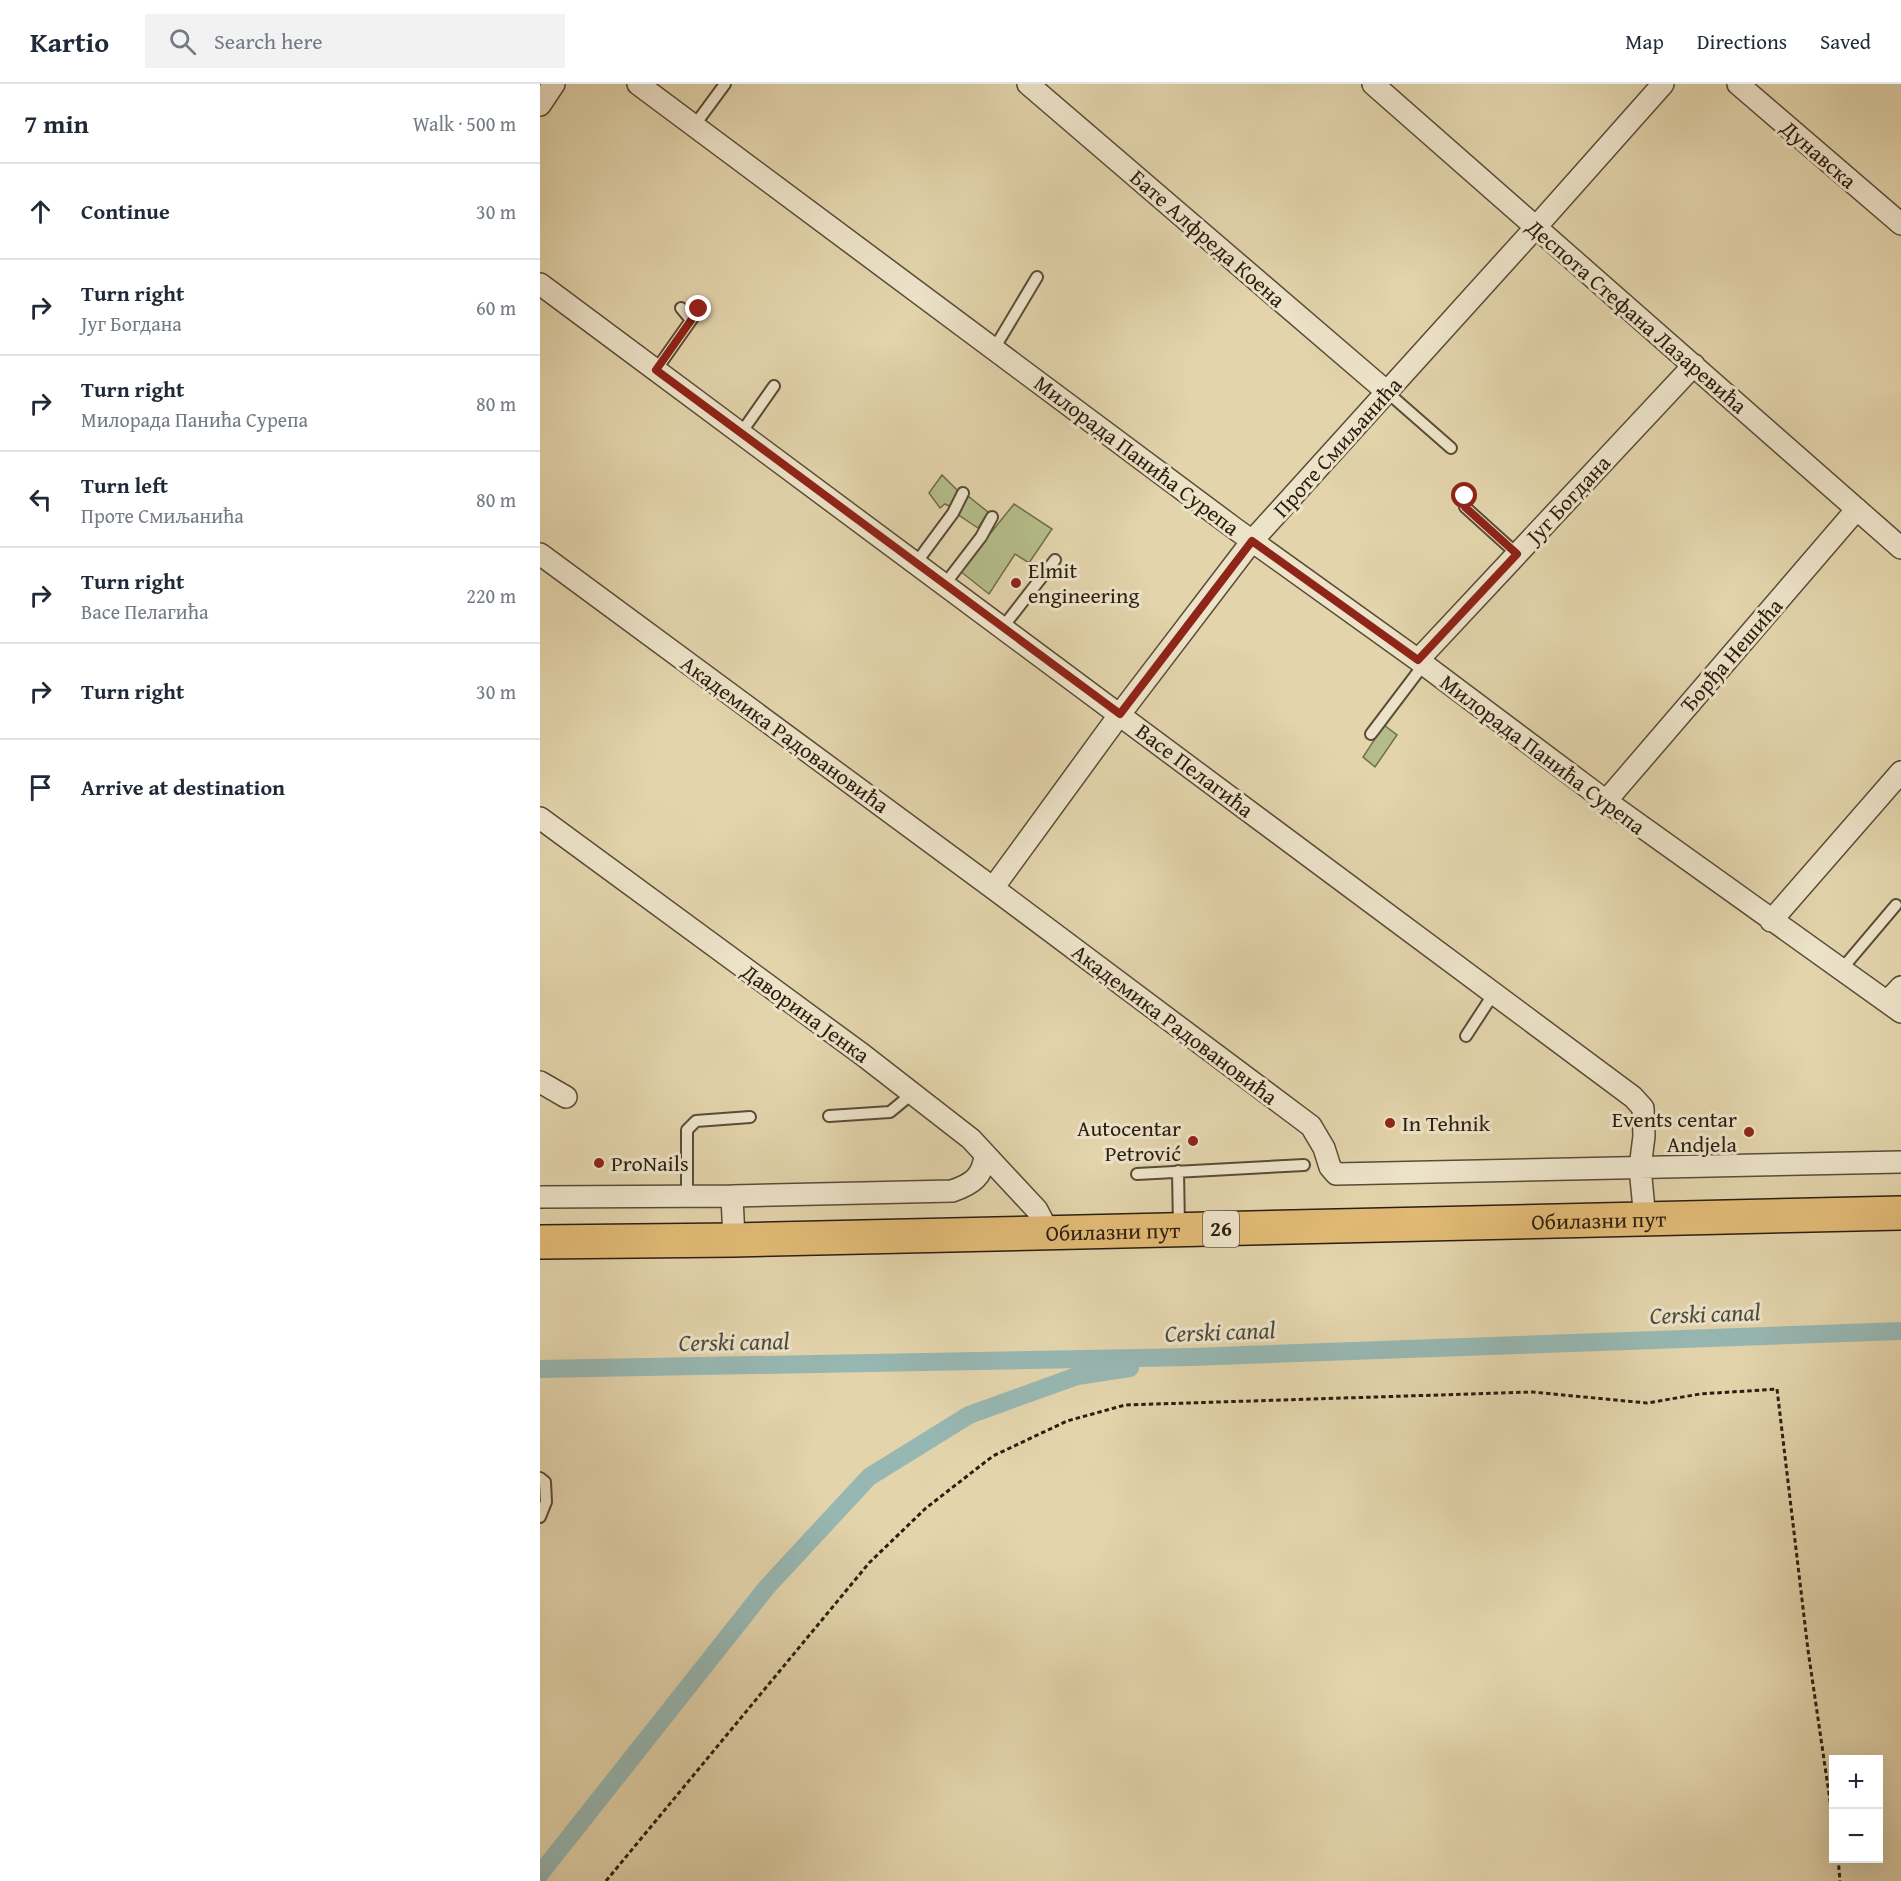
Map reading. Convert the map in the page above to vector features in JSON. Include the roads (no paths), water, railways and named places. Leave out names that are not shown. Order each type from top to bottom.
[{"type":"main road","name":"Обилазни пут","points":[[540,1242],[734,1240],[1901,1213]]},
{"type":"street","points":[[540,105],[554,84]]},
{"type":"street","name":"Милорада Панића Сурепа","points":[[638,84],[1606,801],[1841,970],[1896,1000]]},
{"type":"street","name":"Бате Алфреда Коена","points":[[1028,84],[1387,392]]},
{"type":"street","name":"Деспота Стефана Лазаревића","points":[[1373,84],[1901,548]]},
{"type":"street","name":"Проте Смиљанића","points":[[993,888],[1120,714],[1252,541],[1663,84]]},
{"type":"street","name":"Дунавска","points":[[1738,84],[1901,224]]},
{"type":"street","name":"Васе Пелагића","points":[[540,284],[1633,1096],[1643,1108],[1644,1136],[1640,1168],[1645,1219]]},
{"type":"street","name":"Југ Богдана","points":[[1421,662],[1517,554],[1694,364]]},
{"type":"street","name":"Ђорђа Нешића","points":[[1606,801],[1857,509]]},
{"type":"street","name":"Академика Радовановића","points":[[540,554],[1311,1126],[1324,1148],[1330,1167],[1336,1174],[1901,1162]]},
{"type":"street","points":[[1771,921],[1901,772]]},
{"type":"street","name":"Даворина Јенка","points":[[540,818],[863,1055],[971,1139],[988,1163],[1037,1210],[1049,1233]]},
{"type":"street","points":[[540,1082],[566,1096]]},
{"type":"street","points":[[540,1197],[952,1191],[971,1182],[988,1163]]},
{"type":"street","points":[[732,1196],[734,1240]]},
{"type":"lane","points":[[694,126],[725,84]]},
{"type":"lane","points":[[994,349],[1037,277]]},
{"type":"lane","points":[[681,309],[691,320]]},
{"type":"lane","points":[[656,370],[699,309]]},
{"type":"lane","points":[[741,433],[774,386]]},
{"type":"lane","points":[[1387,392],[1451,448]]},
{"type":"lane","points":[[916,563],[953,513],[963,493]]},
{"type":"lane","points":[[1466,496],[1465,507],[1517,554]]},
{"type":"lane","points":[[945,584],[981,537],[992,517]]},
{"type":"lane","points":[[1003,627],[1055,560]]},
{"type":"lane","points":[[1371,734],[1421,662]]},
{"type":"lane","points":[[1841,970],[1896,905]]},
{"type":"lane","points":[[1466,1036],[1494,993]]},
{"type":"lane","points":[[829,1116],[890,1113],[913,1093]]},
{"type":"lane","points":[[687,1196],[687,1131],[696,1121],[750,1117]]},
{"type":"lane","points":[[1137,1173],[1304,1165]]},
{"type":"lane","points":[[1178,1172],[1179,1230]]},
{"type":"lane","points":[[540,1478],[546,1482],[546,1502],[540,1516]]},
{"type":"waterway","name":"Cerski canal","points":[[540,1369],[1191,1357],[1901,1331]]},
{"type":"waterway","points":[[540,1874],[767,1587],[869,1477],[969,1415],[1077,1376],[1130,1368]]},
{"type":"place","name":"Elmit engineering","points":[[1016,583]]},
{"type":"place","name":"In Tehnik","points":[[1390,1123]]},
{"type":"place","name":"Events centar Andjela","points":[[1749,1132]]},
{"type":"place","name":"Autocentar Petrović","points":[[1193,1141]]},
{"type":"place","name":"ProNails","points":[[599,1163]]}]
